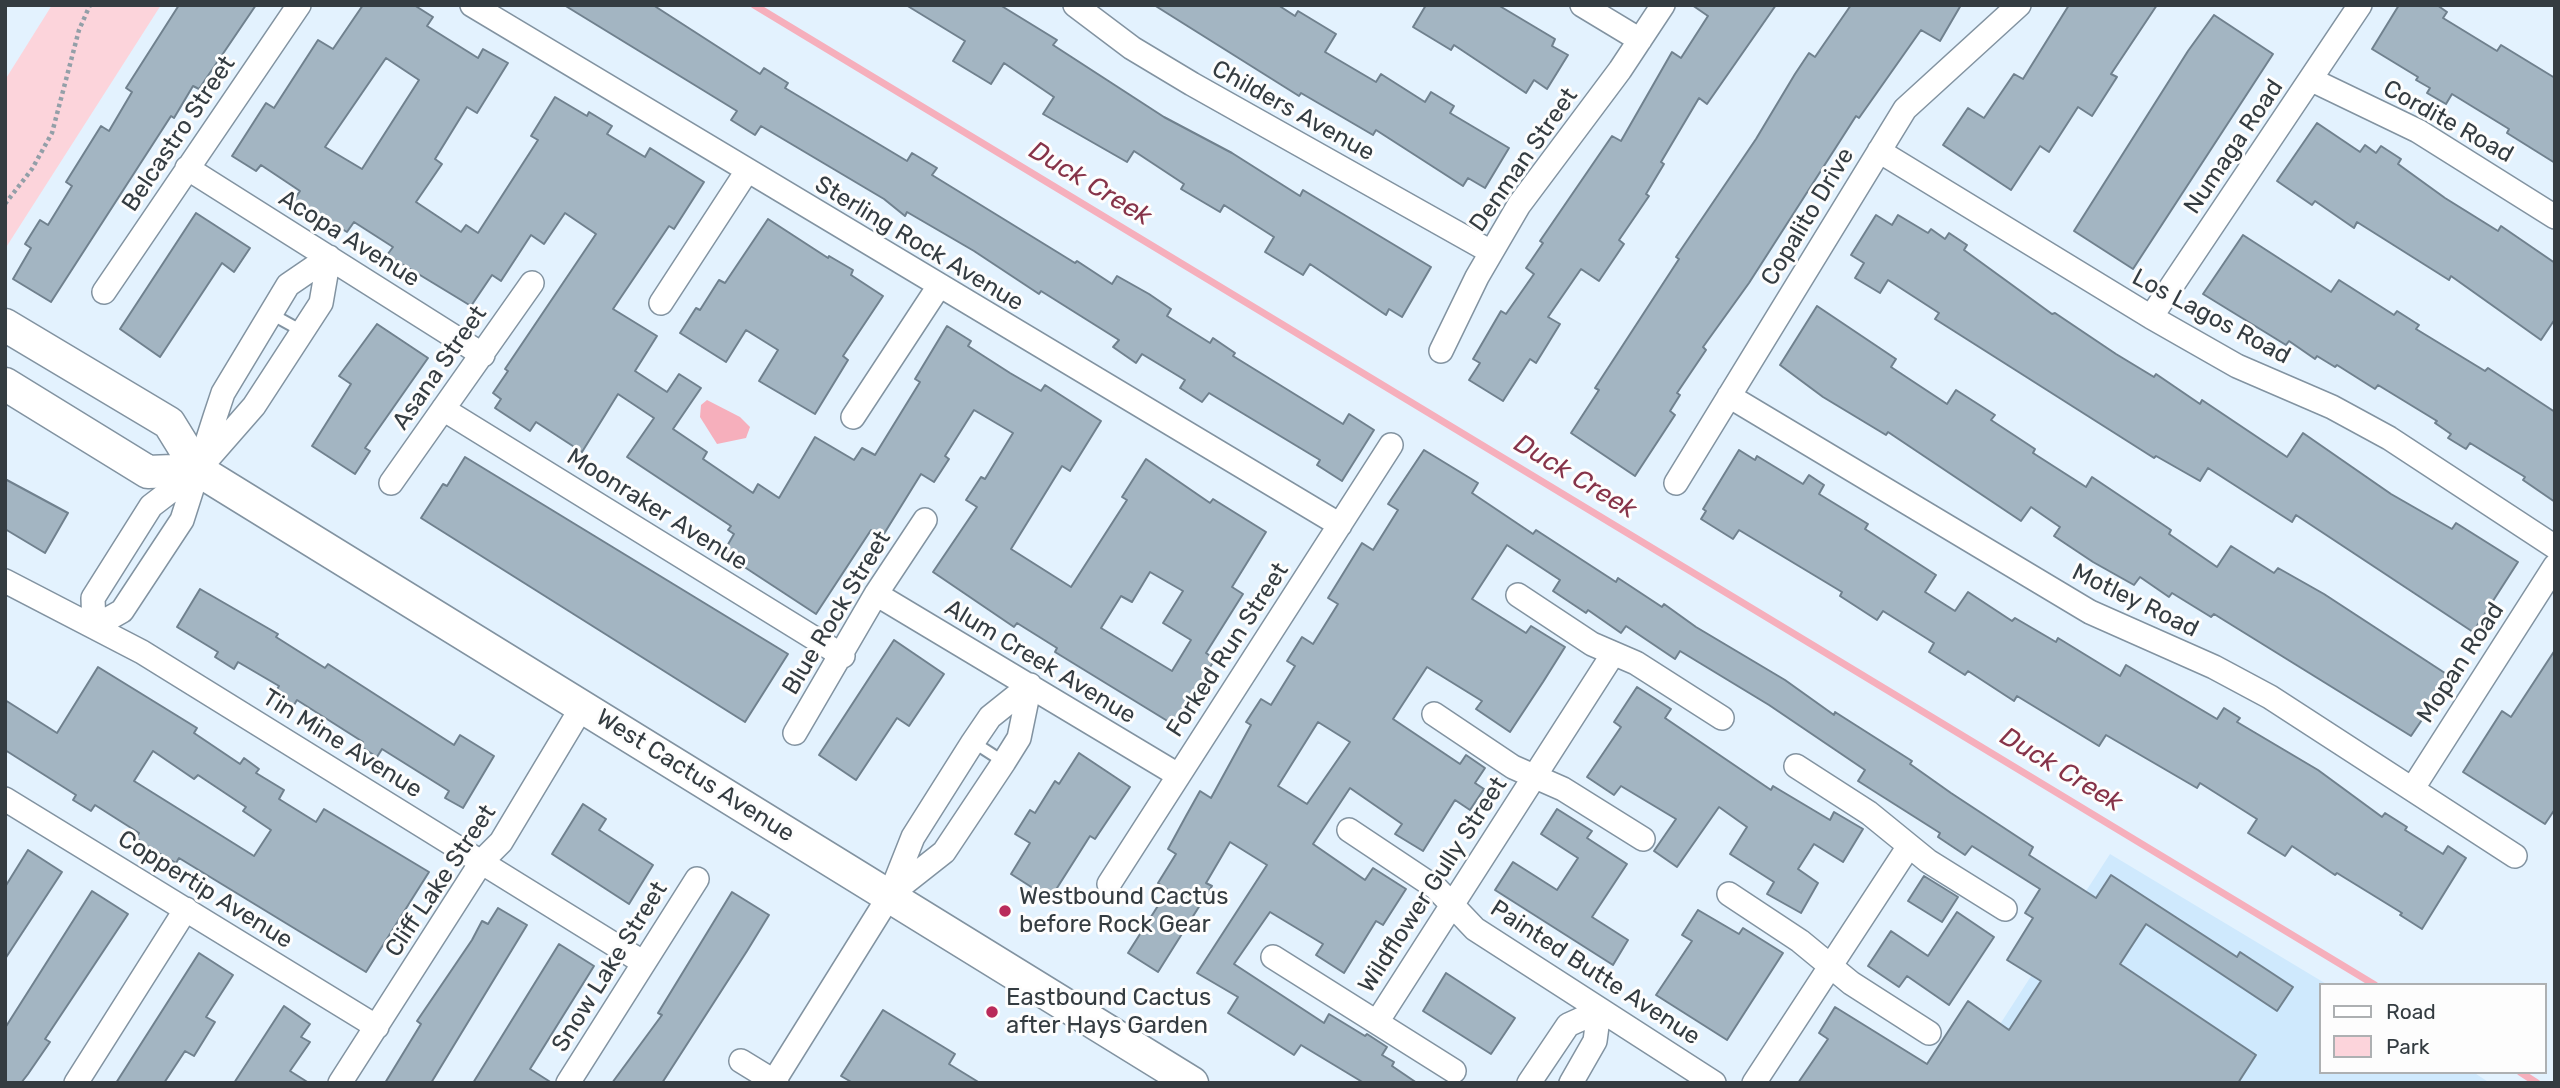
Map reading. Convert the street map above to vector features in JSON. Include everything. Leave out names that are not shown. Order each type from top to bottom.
[{"type":"main road","name":"West Cactus Avenue","points":[[5,324],[169,424],[198,470],[1192,1083]]},
{"type":"main road","points":[[5,384],[148,472],[198,470]]},
{"type":"street","name":"Belcastro Street","points":[[104,292],[299,5]]},
{"type":"street","name":"Sterling Rock Avenue","points":[[472,5],[1340,525]]},
{"type":"street","name":"Childers Avenue","points":[[1075,5],[1132,48],[1192,84],[1491,252]]},
{"type":"street","points":[[1582,5],[1640,40]]},
{"type":"street","name":"Denman Street","points":[[1441,351],[1491,252],[1553,156],[1663,5]]},
{"type":"street","name":"Copalito Drive","points":[[1676,483],[1905,109],[2019,5]]},
{"type":"street","name":"Numaga Road","points":[[2151,317],[2360,5]]},
{"type":"street","name":"Cordite Road","points":[[2312,80],[2418,131],[2555,217]]},
{"type":"street","name":"Los Lagos Road","points":[[1879,151],[2151,317],[2237,366],[2332,407],[2389,438],[2555,547]]},
{"type":"street","name":"Acopa Avenue","points":[[187,168],[483,355]]},
{"type":"street","points":[[661,303],[747,171]]},
{"type":"street","points":[[329,257],[288,285],[273,315],[223,393],[198,470],[182,520],[122,611],[94,626],[93,598],[151,506],[198,470],[254,406],[321,303],[329,257]]},
{"type":"street","name":"Asana Street","points":[[391,483],[462,378],[483,355],[532,283]]},
{"type":"street","points":[[853,417],[939,286]]},
{"type":"street","name":"Motley Road","points":[[1729,396],[2090,612],[2214,667],[2270,697],[2515,856]]},
{"type":"street","name":"Moonraker Avenue","points":[[443,409],[842,656]]},
{"type":"street","name":"Forked Run Street","points":[[1110,884],[1391,445]]},
{"type":"street","name":"Blue Rock Street","points":[[795,733],[876,594],[925,520]]},
{"type":"street","name":"Mopan Road","points":[[2413,788],[2555,566]]},
{"type":"street","name":"Tin Mine Avenue","points":[[5,581],[142,652],[644,963]]},
{"type":"street","name":"Alum Creek Avenue","points":[[876,594],[1178,775]]},
{"type":"street","points":[[1518,595],[1592,644],[1636,663],[1722,718]]},
{"type":"street","name":"Wildflower Gully Street","points":[[1377,1022],[1613,654]]},
{"type":"street","points":[[741,1061],[775,1082],[890,895],[913,837],[973,742],[990,717],[1030,685]]},
{"type":"street","points":[[890,895],[944,852],[1004,762],[1019,738],[1030,685]]},
{"type":"street","name":"Cliff Lake Street","points":[[340,1083],[482,861],[501,842],[582,706]]},
{"type":"street","name":"Wildflower Gully Street","points":[[1434,715],[1513,767],[1563,789],[1643,839]]},
{"type":"street","points":[[1796,766],[1869,813],[1928,862],[2005,909]]},
{"type":"street","name":"Coppertip Avenue","points":[[8,807],[186,909],[377,1027]]},
{"type":"street","name":"Painted Butte Avenue","points":[[1349,830],[1436,888],[1475,929],[1714,1083]]},
{"type":"street","points":[[1754,1083],[1909,846]]},
{"type":"street","name":"Snow Lake Street","points":[[568,1083],[697,879]]},
{"type":"street","points":[[1729,894],[1929,1033]]},
{"type":"street","points":[[76,1083],[186,909]]},
{"type":"street","name":"Wildflower Gully Street","points":[[1273,957],[1454,1071]]},
{"type":"street","points":[[1536,1080],[1568,1025],[1599,1011]]},
{"type":"street","points":[[1570,1083],[1595,1041],[1599,1011]]},
{"type":"lane","points":[[273,315],[302,331]]},
{"type":"lane","points":[[973,742],[1004,762]]},
{"type":"path","points":[[5,204],[32,169],[52,133],[79,30],[90,5]]},
{"type":"shaded area","points":[[707,400],[740,417],[750,427],[746,438],[717,444],[700,417],[701,405]]},
{"type":"shaded area","points":[[2110,854],[2325,983],[2318,983],[2318,1074],[2476,1074],[2490,1083],[1962,1083]]},
{"type":"green space","points":[[52,5],[161,5],[5,249],[5,80]]},
{"type":"building","points":[[179,5],[256,5],[199,89],[193,86],[174,118],[171,116],[51,302],[13,279],[31,248],[25,244],[40,220],[48,225],[72,186],[66,182],[101,126],[109,131],[132,92],[126,88]]},
{"type":"building","points":[[363,5],[414,5],[433,17],[427,26],[478,58],[483,49],[508,63],[477,113],[467,107],[435,159],[442,164],[416,202],[461,232],[466,225],[478,233],[538,140],[531,136],[555,97],[587,116],[589,112],[612,126],[607,134],[645,157],[650,148],[704,182],[674,229],[669,226],[613,309],[657,336],[635,371],[667,392],[679,374],[701,388],[673,429],[707,452],[703,459],[753,493],[758,484],[779,498],[815,437],[854,460],[862,448],[875,455],[920,382],[915,379],[947,326],[971,341],[968,346],[1010,373],[1041,391],[1045,385],[1101,421],[1070,471],[1062,466],[1011,549],[1071,587],[1127,500],[1122,497],[1146,459],[1210,503],[1213,499],[1266,532],[1232,587],[1243,594],[1206,653],[1215,659],[1174,725],[1055,652],[1057,648],[1017,623],[1014,627],[933,572],[977,507],[966,500],[981,477],[985,479],[1013,433],[974,410],[945,456],[949,459],[934,482],[921,474],[882,537],[871,530],[816,614],[723,553],[734,534],[728,530],[731,526],[627,457],[654,418],[618,394],[582,452],[536,422],[530,431],[495,408],[501,399],[493,393],[508,371],[505,369],[596,234],[565,213],[544,244],[531,235],[501,281],[492,275],[471,306],[387,255],[393,247],[354,222],[347,232],[294,200],[300,191],[261,165],[256,171],[232,156],[266,103],[274,108],[318,40],[333,49]],"holes":[[[386,58],[419,80],[362,169],[325,147]],[[1150,572],[1183,591],[1163,623],[1191,640],[1172,671],[1101,628],[1121,596],[1132,602]]]},
{"type":"building","points":[[564,5],[653,5],[760,74],[764,68],[788,83],[785,88],[907,161],[912,153],[937,168],[932,175],[1075,263],[1077,261],[1112,284],[1117,276],[1149,294],[1171,309],[1167,316],[1210,343],[1213,338],[1235,353],[1233,356],[1343,424],[1349,414],[1374,430],[1342,481],[1317,465],[1320,460],[1209,393],[1202,402],[1180,388],[1185,380],[1142,354],[1136,363],[1113,347],[1119,340],[1041,291],[1039,294],[974,251],[907,212],[905,216],[884,199],[761,126],[755,135],[731,120],[737,111]]},
{"type":"building","points":[[906,5],[1000,5],[1057,40],[1053,45],[1164,117],[1232,153],[1300,196],[1303,190],[1431,267],[1402,317],[1389,309],[1386,315],[1310,264],[1303,275],[1265,252],[1274,237],[1224,205],[1220,212],[1181,189],[1184,184],[1134,151],[1127,162],[1043,114],[1054,97],[1004,63],[991,84],[953,61],[965,41]]},
{"type":"building","points":[[1154,5],[1278,5],[1295,16],[1298,11],[1336,34],[1325,52],[1376,82],[1381,74],[1425,102],[1431,92],[1454,106],[1450,113],[1509,148],[1485,188],[1468,178],[1463,186],[1376,130],[1373,135],[1301,93],[1299,96]]},
{"type":"building","points":[[1426,5],[1498,5],[1555,39],[1552,46],[1568,55],[1547,89],[1534,80],[1526,93],[1454,45],[1451,50],[1413,27]]},
{"type":"building","points":[[1692,5],[1776,5],[1707,104],[1699,98],[1661,162],[1664,164],[1646,194],[1649,196],[1619,240],[1624,244],[1599,281],[1581,269],[1548,317],[1560,324],[1536,363],[1530,359],[1503,401],[1469,380],[1480,363],[1473,359],[1501,311],[1506,314],[1534,274],[1526,268],[1543,243],[1540,241],[1612,136],[1621,141],[1672,52],[1681,58],[1708,16]]},
{"type":"building","points":[[1851,5],[1961,5],[1940,41],[1921,30],[1859,118],[1856,116],[1749,283],[1703,347],[1706,350],[1677,393],[1680,395],[1670,411],[1675,415],[1635,476],[1571,433],[1599,390],[1595,388],[1679,259],[1676,257],[1756,139],[1795,74],[1809,53],[1815,57]]},
{"type":"building","points":[[2069,5],[2157,5],[2111,74],[2117,77],[2092,116],[2078,107],[2049,152],[2040,146],[2011,190],[1943,145],[1968,108],[1984,118],[2014,74],[2023,79]]},
{"type":"building","points":[[2399,5],[2437,5],[2447,12],[2443,18],[2497,51],[2501,45],[2555,78],[2555,163],[2507,133],[2509,129],[2452,94],[2446,104],[2427,93],[2430,88],[2416,80],[2418,77],[2372,49]]},
{"type":"building","points":[[2214,15],[2273,54],[2133,269],[2074,231],[2188,51]]},
{"type":"building","points":[[2317,123],[2360,152],[2365,145],[2376,153],[2381,146],[2401,159],[2398,164],[2445,198],[2498,231],[2501,226],[2555,263],[2555,319],[2541,340],[2451,276],[2449,280],[2357,222],[2354,228],[2315,201],[2312,205],[2277,181]]},
{"type":"building","points":[[196,213],[250,248],[234,272],[222,263],[160,357],[120,329]]},
{"type":"building","points":[[1876,215],[1892,225],[1898,215],[1928,233],[1931,229],[1945,239],[1949,233],[1967,245],[1964,250],[2052,314],[2055,313],[2154,377],[2156,374],[2200,404],[2202,400],[2287,457],[2303,433],[2391,494],[2452,529],[2456,523],[2518,562],[2473,632],[2296,515],[2292,522],[2208,468],[2200,481],[2156,456],[2154,458],[1935,319],[1939,313],[1888,280],[1880,293],[1855,278],[1864,263],[1851,255]]},
{"type":"building","points":[[768,219],[828,258],[829,256],[853,270],[851,275],[883,296],[843,356],[848,360],[815,414],[759,381],[778,350],[746,330],[726,362],[680,333],[696,308],[700,310],[719,280],[725,283]]},
{"type":"building","points":[[2243,235],[2331,292],[2339,280],[2394,315],[2397,311],[2419,325],[2416,329],[2485,371],[2488,368],[2555,412],[2555,502],[2523,480],[2525,477],[2470,443],[2466,449],[2448,438],[2451,434],[2435,423],[2437,421],[2378,385],[2375,389],[2337,365],[2335,367],[2317,356],[2315,359],[2289,341],[2286,345],[2203,294]]},
{"type":"building","points":[[1817,306],[1896,359],[1891,367],[1947,404],[1956,390],[1995,415],[1991,420],[2035,449],[2033,453],[2086,487],[2092,477],[2171,530],[2169,534],[2217,567],[2231,546],[2274,573],[2278,568],[2324,594],[2451,677],[2411,736],[2214,614],[2211,617],[2172,593],[2169,597],[2140,577],[2134,585],[2093,562],[2054,536],[2060,527],[2031,507],[2021,521],[1888,432],[1886,435],[1823,397],[1780,365]]},
{"type":"building","points":[[377,324],[428,358],[365,448],[370,451],[355,474],[312,446],[351,384],[339,376]]},
{"type":"building","points":[[1424,450],[1478,483],[1472,493],[1533,534],[1536,530],[1616,582],[1618,578],[1662,607],[1664,604],[1696,627],[1785,680],[1834,715],[1835,712],[1912,761],[1910,764],[2033,847],[2029,855],[2096,898],[2111,875],[2237,957],[2240,952],[2293,987],[2277,1011],[2146,924],[2120,964],[2256,1055],[2238,1083],[1798,1083],[1828,1039],[1819,1033],[1835,1007],[1927,1064],[1968,1001],[2009,1030],[2041,981],[2007,960],[2033,918],[2025,913],[2040,889],[1972,846],[1965,855],[1938,837],[1940,833],[1858,781],[1865,770],[1769,705],[1680,651],[1675,659],[1626,626],[1621,633],[1588,610],[1586,613],[1553,591],[1560,580],[1507,545],[1472,599],[1526,633],[1531,626],[1565,647],[1543,682],[1510,732],[1476,709],[1482,701],[1427,667],[1393,719],[1460,764],[1466,755],[1485,768],[1475,783],[1484,789],[1470,810],[1455,800],[1423,851],[1395,834],[1402,824],[1350,788],[1313,844],[1365,880],[1373,868],[1406,889],[1383,925],[1376,921],[1344,973],[1316,955],[1323,944],[1270,912],[1234,964],[1324,1023],[1329,1014],[1387,1047],[1382,1055],[1394,1062],[1392,1066],[1417,1083],[1364,1083],[1301,1045],[1294,1055],[1228,1013],[1238,997],[1197,973],[1267,865],[1230,842],[1206,883],[1212,886],[1158,972],[1128,953],[1168,890],[1158,883],[1176,854],[1168,849],[1200,791],[1211,798],[1251,725],[1246,722],[1261,699],[1271,705],[1295,666],[1287,661],[1302,637],[1313,644],[1338,604],[1328,598],[1362,543],[1373,550],[1398,510],[1388,504]],"holes":[[[1318,722],[1350,742],[1307,804],[1278,786]]]},
{"type":"building","points":[[1739,450],[1755,460],[1757,456],[1803,484],[1809,475],[1824,485],[1819,494],[1868,524],[1865,529],[1936,575],[1925,592],[1955,611],[1968,592],[2012,621],[2015,618],[2056,642],[2058,638],[2120,676],[2126,665],[2217,719],[2224,708],[2240,718],[2237,722],[2318,770],[2382,817],[2385,813],[2407,827],[2405,830],[2443,854],[2448,846],[2466,858],[2422,929],[2400,915],[2402,913],[2337,873],[2335,875],[2292,846],[2285,856],[2248,833],[2257,819],[2200,783],[2197,788],[2106,735],[2099,746],[2017,696],[2014,701],[1968,671],[1965,675],[1929,652],[1934,643],[1883,611],[1877,620],[1840,596],[1842,592],[1739,530],[1733,539],[1701,519],[1706,511],[1703,509]]},
{"type":"building","points":[[465,457],[788,654],[745,722],[421,518],[443,484],[447,486]]},
{"type":"building","points":[[5,479],[68,513],[45,553],[5,529]]},
{"type":"building","points":[[200,589],[278,634],[276,637],[325,668],[328,664],[454,745],[460,735],[494,756],[463,808],[445,798],[449,791],[382,749],[377,757],[360,746],[363,742],[297,700],[294,705],[275,693],[279,686],[238,662],[234,669],[215,657],[218,652],[177,627]]},
{"type":"building","points":[[894,640],[944,674],[909,726],[897,718],[856,780],[819,755]]},
{"type":"building","points":[[2555,650],[2555,809],[2545,824],[2463,772],[2502,711],[2511,717]]},
{"type":"building","points":[[98,667],[197,728],[194,733],[240,764],[244,758],[259,769],[256,773],[284,790],[279,799],[316,822],[324,809],[429,872],[366,972],[179,858],[176,863],[150,848],[136,838],[139,833],[95,805],[91,811],[73,800],[76,795],[5,750],[5,700],[57,733]],"holes":[[[153,751],[194,779],[198,775],[246,807],[243,811],[271,830],[254,856],[134,781]]]},
{"type":"building","points":[[1637,687],[1671,709],[1665,718],[1771,790],[1773,786],[1830,820],[1834,812],[1863,829],[1843,862],[1814,844],[1798,869],[1818,883],[1801,913],[1767,894],[1774,882],[1730,854],[1747,827],[1719,807],[1677,867],[1654,851],[1676,819],[1621,786],[1614,795],[1587,777],[1621,727],[1614,722]]},
{"type":"building","points":[[1079,753],[1130,787],[1095,839],[1090,836],[1050,899],[1011,874],[1030,843],[1015,834],[1030,810],[1035,813],[1055,781],[1059,784]]},
{"type":"building","points":[[583,804],[606,819],[599,830],[653,865],[629,904],[552,854]]},
{"type":"building","points":[[1557,809],[1592,831],[1587,838],[1627,864],[1592,917],[1628,940],[1613,965],[1495,890],[1513,862],[1557,890],[1578,858],[1541,834]]},
{"type":"building","points":[[28,850],[62,872],[5,959],[5,887]]},
{"type":"building","points":[[1924,876],[1958,897],[1942,922],[1908,901]]},
{"type":"building","points":[[92,891],[128,914],[45,1039],[50,1042],[28,1074],[21,1083],[5,1083],[5,1028]]},
{"type":"building","points":[[732,892],[769,915],[747,951],[662,1083],[612,1083],[662,1015],[658,1013]]},
{"type":"building","points":[[498,908],[527,925],[431,1083],[385,1083],[421,1024],[417,1021],[482,921],[488,924]]},
{"type":"building","points":[[1698,910],[1739,934],[1743,928],[1783,953],[1727,1040],[1656,995],[1692,941],[1682,935]]},
{"type":"building","points":[[1957,912],[1994,937],[1949,1005],[1907,976],[1899,987],[1868,966],[1891,931],[1928,956]]},
{"type":"building","points":[[559,944],[594,966],[530,1069],[552,1083],[473,1083]]},
{"type":"building","points":[[199,953],[233,975],[206,1017],[215,1022],[194,1056],[185,1051],[164,1083],[116,1083]]},
{"type":"building","points":[[1446,973],[1515,1018],[1491,1054],[1423,1011]]},
{"type":"building","points":[[284,1006],[310,1024],[301,1037],[310,1042],[290,1071],[309,1083],[234,1083]]},
{"type":"building","points":[[883,1010],[955,1054],[949,1064],[980,1083],[853,1083],[841,1076]]},
{"type":"waterway","name":"Duck Creek","points":[[754,5],[2372,983]]},
{"type":"waterway","name":"Duck Creek","points":[[2523,1074],[2537,1083]]},
{"type":"place","name":"Westbound Cactus before Rock Gear","points":[[1005,911]]},
{"type":"place","name":"Eastbound Cactus after Hays Garden","points":[[992,1012]]}]
